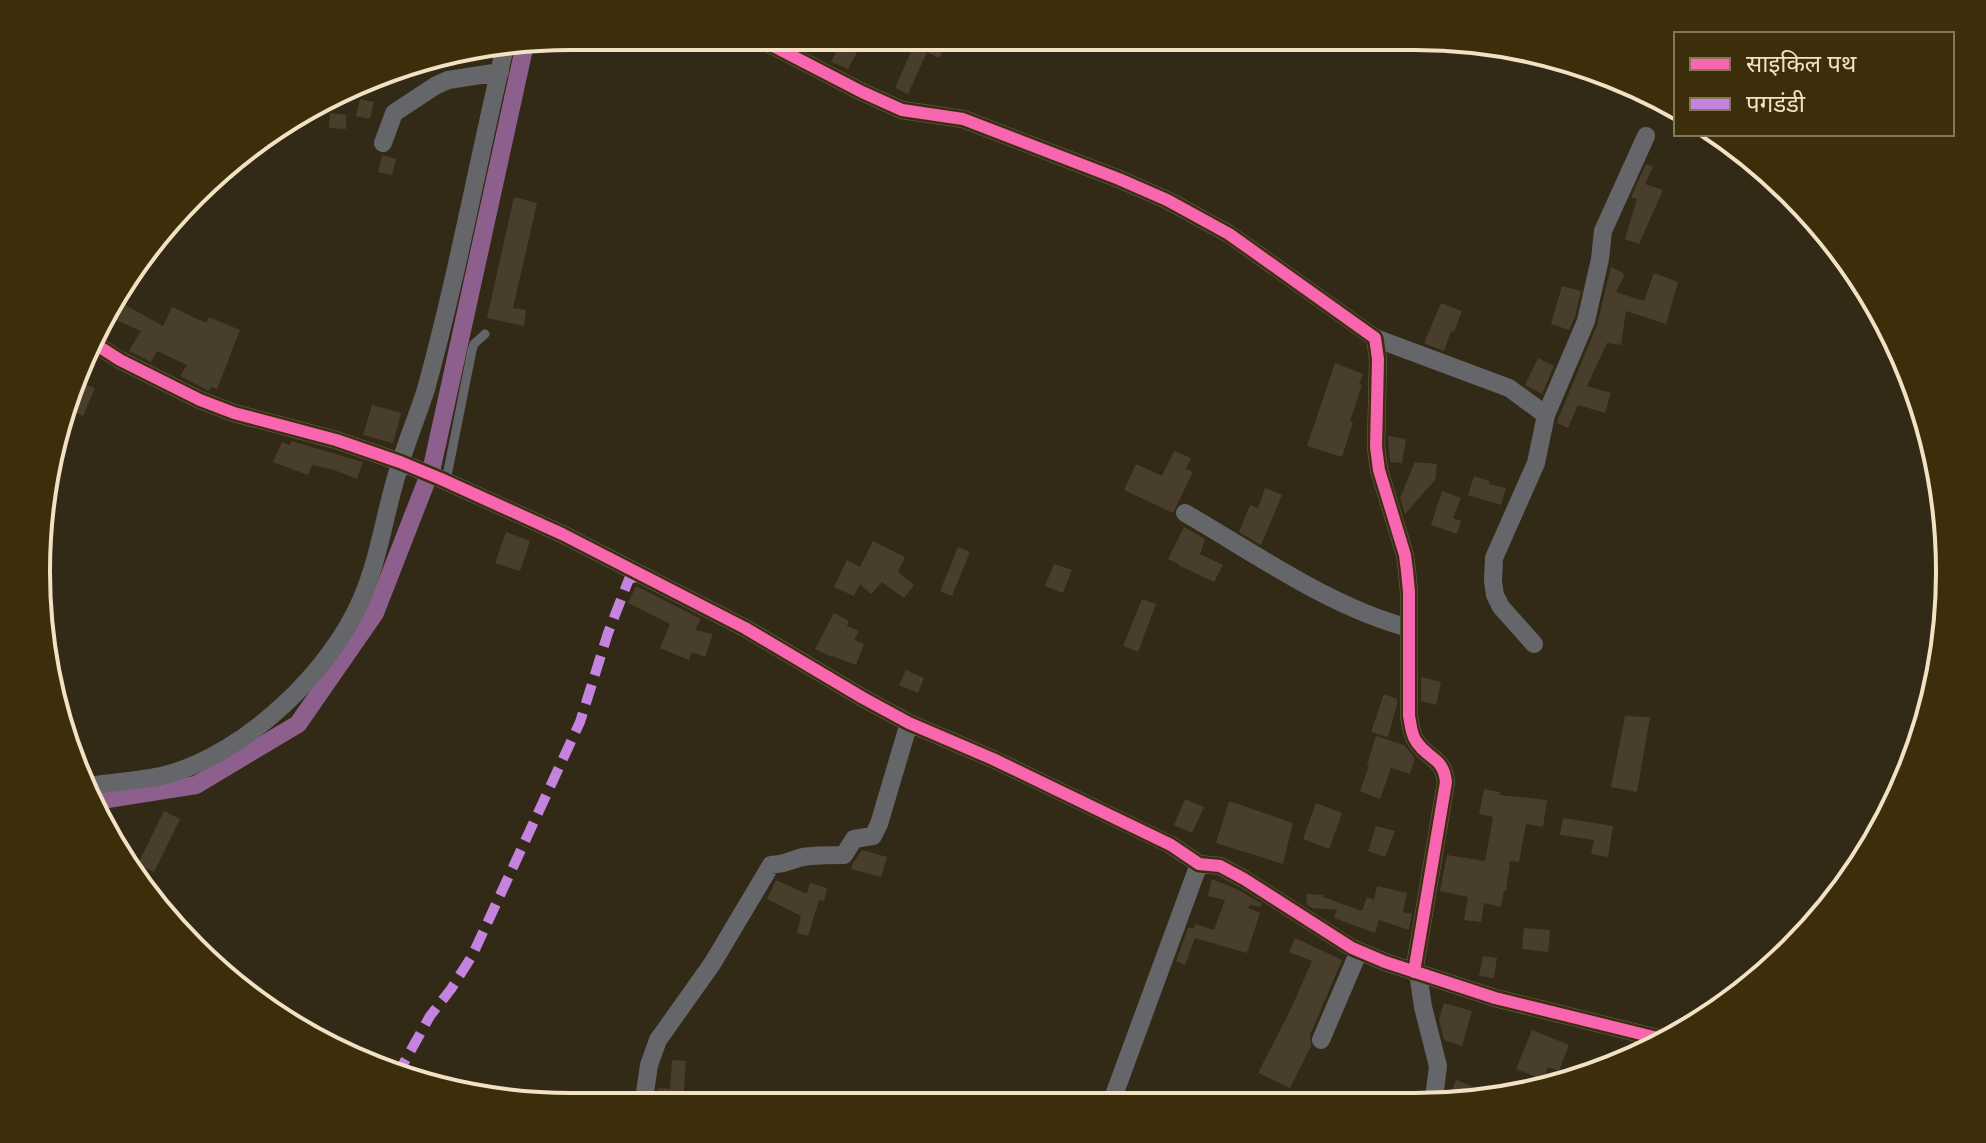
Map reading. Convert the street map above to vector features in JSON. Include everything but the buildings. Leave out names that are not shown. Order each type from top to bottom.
[{"type":"street","points":[[781,50],[902,110],[963,119],[1167,200],[1229,234],[1375,338],[1509,388],[1546,415]]},
{"type":"street","points":[[96,785],[166,774],[237,743],[287,701],[326,659],[350,625],[408,466],[504,54]]},
{"type":"street","points":[[383,143],[394,113],[435,86],[448,80],[500,72]]},
{"type":"street","points":[[1534,644],[1501,607],[1495,595],[1493,568],[1502,539],[1536,463],[1546,415],[1586,321],[1603,231],[1646,136]]},
{"type":"street","points":[[1375,338],[1379,470],[1405,555],[1409,592],[1412,734],[1418,745],[1441,764],[1446,782],[1416,973],[1436,1050],[1438,1066],[1435,1092]]},
{"type":"street","points":[[101,348],[222,409],[336,440],[408,466],[562,534],[745,628],[909,723],[993,759],[1171,845],[1199,864],[1220,866],[1232,872],[1359,951],[1495,998],[1650,1036]]},
{"type":"street","points":[[1185,513],[1325,595],[1363,614],[1409,628]]},
{"type":"street","points":[[645,1093],[649,1065],[658,1040],[712,964],[771,865],[787,864],[807,856],[844,855],[854,839],[873,836],[909,723]]},
{"type":"street","points":[[1115,1093],[1199,864]]},
{"type":"street","points":[[1321,1040],[1359,951]]},
{"type":"lane","points":[[444,480],[472,350],[485,334]]},
{"type":"waterway","points":[[103,800],[196,785],[298,724],[375,613],[432,467],[523,52]]},
{"type":"marked path","points":[[403,1065],[430,1016],[472,956],[580,722],[629,579],[643,575]]},
{"type":"cycle path","points":[[781,50],[902,110],[963,119],[1167,200],[1229,234],[1375,338],[1379,470],[1405,555],[1409,592],[1409,716],[1414,738],[1442,767],[1446,782],[1414,972]]},
{"type":"cycle path","points":[[101,348],[200,400],[400,462],[562,534],[745,628],[909,723],[993,759],[1171,845],[1199,864],[1220,866],[1352,948],[1495,998],[1650,1036]]}]
